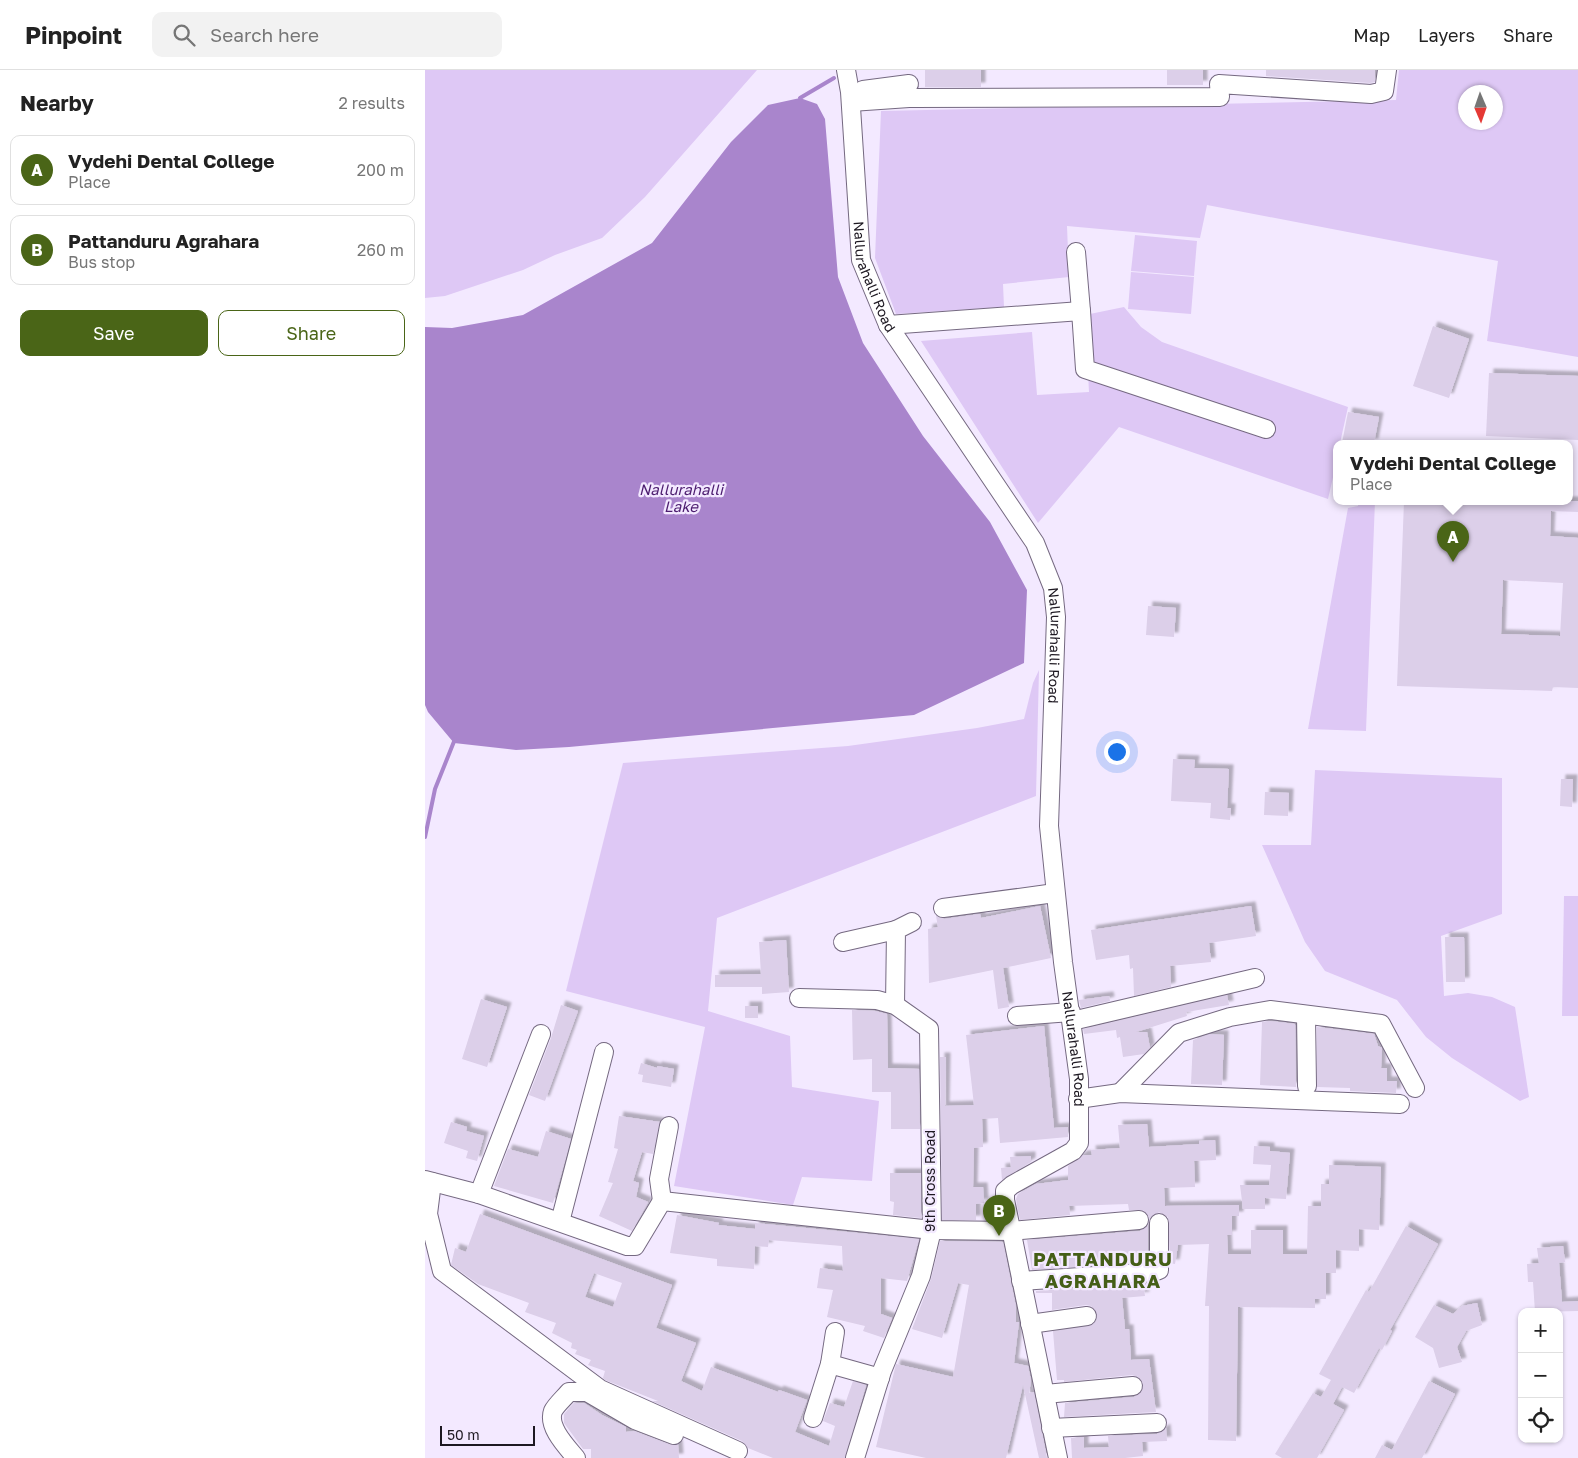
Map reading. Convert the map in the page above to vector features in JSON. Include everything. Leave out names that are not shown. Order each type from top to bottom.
[{"type":"street","name":"Nallurahalli Road","points":[[846,70],[850,97],[861,260],[888,325],[1035,543],[1053,588],[1056,617],[1049,826],[1055,893],[1079,1079],[1079,1143],[1073,1151],[1005,1191],[1011,1231]]},
{"type":"street","points":[[850,97],[909,84],[1220,98],[1219,77],[1371,94],[1384,91],[1387,70]]},
{"type":"street","points":[[1077,252],[1085,369],[1266,429]]},
{"type":"street","points":[[888,325],[1081,311]]},
{"type":"street","points":[[943,908],[1055,893]]},
{"type":"street","points":[[843,942],[895,930],[912,922]]},
{"type":"street","points":[[895,930],[895,1005]]},
{"type":"street","points":[[1017,1016],[1071,1016],[1255,978]]},
{"type":"street","name":"9th Cross Road","points":[[799,998],[877,1000],[895,1005],[929,1029],[932,1230],[921,1276],[880,1378],[855,1458]]},
{"type":"street","points":[[1120,1093],[1179,1033],[1230,1016],[1270,1010],[1381,1024],[1415,1088]]},
{"type":"street","points":[[1306,1015],[1307,1086]]},
{"type":"street","points":[[479,1194],[541,1034]]},
{"type":"street","points":[[560,1222],[603,1052]]},
{"type":"street","points":[[1078,1099],[1120,1093],[1400,1104]]},
{"type":"street","points":[[669,1126],[659,1179],[662,1201],[635,1246],[627,1246],[479,1194],[428,1181],[428,1214],[442,1271],[600,1389],[736,1455]]},
{"type":"street","points":[[662,1201],[932,1230],[1011,1231],[1139,1220]]},
{"type":"street","points":[[1021,1281],[1154,1272],[1159,1270],[1159,1223]]},
{"type":"street","points":[[1011,1231],[1058,1458]]},
{"type":"street","points":[[1030,1324],[1087,1316]]},
{"type":"street","points":[[813,1418],[830,1364],[835,1332]]},
{"type":"street","points":[[830,1364],[880,1378]]},
{"type":"street","points":[[1045,1394],[1133,1386]]},
{"type":"street","points":[[575,1458],[555,1430],[552,1419],[553,1411],[569,1392],[577,1391],[587,1392],[635,1420],[736,1455]]},
{"type":"street","points":[[1051,1428],[1157,1423]]},
{"type":"shaded area","points":[[425,70],[757,70],[645,197],[602,238],[555,255],[523,270],[445,296],[425,298]]},
{"type":"shaded area","points":[[1399,70],[1578,70],[1578,357],[1487,341],[1498,261],[1207,205],[1200,238],[1067,226],[1069,277],[1003,284],[1004,307],[896,314],[875,258],[881,111],[1396,100]]},
{"type":"shaded area","points":[[1135,235],[1197,241],[1194,276],[1131,271]]},
{"type":"shaded area","points":[[1131,272],[1194,277],[1191,314],[1128,309]]},
{"type":"shaded area","points":[[1124,307],[1141,327],[1162,342],[1348,407],[1341,440],[1333,440],[1333,477],[1328,499],[1119,427],[1038,523],[921,341],[1032,332],[1037,395],[1089,392],[1085,315]]},
{"type":"shaded area","points":[[1375,505],[1366,731],[1308,729],[1348,508]]},
{"type":"shaded area","points":[[1039,670],[1036,796],[717,918],[708,1011],[790,1036],[792,1087],[879,1101],[872,1181],[802,1177],[793,1205],[674,1186],[705,1027],[566,991],[623,763],[848,746],[977,728],[1024,719],[1033,683]]},
{"type":"shaded area","points":[[1315,770],[1502,778],[1502,914],[1441,936],[1444,996],[1468,993],[1492,997],[1515,1007],[1529,1097],[1520,1101],[1452,1058],[1426,1037],[1397,1000],[1325,971],[1305,942],[1262,845],[1311,845]]},
{"type":"shaded area","points":[[1564,896],[1578,896],[1578,1016],[1562,1016]]},
{"type":"water","name":"Nallurahalli Lake","points":[[800,98],[817,104],[825,119],[838,277],[863,343],[923,436],[990,522],[1027,590],[1024,663],[914,715],[569,747],[516,750],[454,743],[428,712],[425,705],[425,327],[452,328],[523,315],[652,243],[731,142],[768,105]]},
{"type":"building","points":[[925,70],[981,70],[981,87],[925,87]]},
{"type":"building","points":[[1167,70],[1203,70],[1203,85],[1167,85]]},
{"type":"building","points":[[1266,70],[1375,70],[1375,82],[1266,76]]},
{"type":"building","points":[[1433,326],[1469,339],[1449,398],[1413,386]]},
{"type":"building","points":[[1489,373],[1578,376],[1578,440],[1486,436]]},
{"type":"building","points":[[1348,412],[1379,417],[1375,440],[1343,440]]},
{"type":"building","points":[[1573,501],[1578,501],[1578,512],[1551,511],[1550,536],[1578,538],[1578,688],[1553,687],[1552,691],[1397,686],[1404,505],[1573,505]],"holes":[[[1503,580],[1563,583],[1560,636],[1501,634]]]},
{"type":"building","points":[[1148,606],[1176,608],[1174,637],[1146,635]]},
{"type":"building","points":[[1173,759],[1195,760],[1194,768],[1229,769],[1227,808],[1231,808],[1230,820],[1210,818],[1211,803],[1171,801]]},
{"type":"building","points":[[1561,779],[1573,779],[1572,807],[1560,806]]},
{"type":"building","points":[[1265,792],[1289,793],[1288,816],[1264,815]]},
{"type":"building","points":[[1040,906],[1051,958],[1003,968],[1009,1007],[998,1009],[993,970],[929,983],[928,929],[938,927],[936,916],[944,919],[980,914],[981,918]]},
{"type":"building","points":[[1251,906],[1256,936],[1209,943],[1211,962],[1170,966],[1171,987],[1134,996],[1133,968],[1130,969],[1129,955],[1096,960],[1091,930]]},
{"type":"building","points":[[1445,937],[1464,937],[1465,982],[1446,982]]},
{"type":"building","points":[[786,940],[789,992],[762,994],[762,987],[715,987],[715,975],[761,974],[759,942]]},
{"type":"building","points":[[1227,995],[1229,1005],[1186,1012],[1187,1016],[1136,1032],[1147,1032],[1150,1048],[1144,1054],[1123,1057],[1120,1037],[1117,1038],[1116,1030],[1084,1034],[1083,1029]]},
{"type":"building","points":[[1109,996],[1110,1001],[1081,1008],[1079,1000]]},
{"type":"building","points":[[481,999],[507,1007],[487,1067],[462,1059]]},
{"type":"building","points":[[561,1005],[578,1011],[545,1101],[529,1095],[551,1038]]},
{"type":"building","points":[[745,1006],[758,1006],[758,1018],[745,1018]]},
{"type":"building","points":[[852,1010],[875,1011],[887,1014],[888,1068],[919,1069],[920,1129],[891,1129],[891,1092],[872,1092],[872,1059],[853,1060]]},
{"type":"building","points":[[1262,1022],[1295,1024],[1296,1087],[1260,1085]]},
{"type":"building","points":[[1044,1026],[1054,1128],[1068,1127],[1068,1137],[1000,1143],[998,1118],[982,1119],[983,1147],[974,1148],[973,1187],[983,1187],[984,1203],[976,1204],[976,1220],[942,1220],[940,1057],[946,1057],[945,1106],[974,1105],[966,1035]]},
{"type":"building","points":[[1317,1027],[1374,1034],[1378,1046],[1382,1048],[1381,1068],[1387,1068],[1387,1081],[1397,1081],[1396,1093],[1350,1091],[1350,1088],[1317,1087]]},
{"type":"building","points":[[1210,1034],[1224,1035],[1222,1085],[1191,1084],[1193,1040]]},
{"type":"building","points":[[641,1063],[657,1068],[657,1066],[674,1069],[671,1087],[642,1082],[643,1075],[638,1074]]},
{"type":"building","points":[[619,1116],[660,1122],[653,1154],[642,1152],[633,1181],[639,1183],[636,1197],[648,1202],[632,1231],[599,1216],[613,1183],[608,1182],[618,1149],[614,1148]]},
{"type":"building","points":[[451,1122],[467,1127],[466,1131],[484,1136],[477,1161],[466,1158],[468,1151],[444,1143]]},
{"type":"building","points":[[1147,1124],[1149,1147],[1199,1144],[1199,1141],[1215,1140],[1216,1160],[1194,1161],[1195,1187],[1164,1188],[1165,1206],[1239,1205],[1239,1216],[1232,1216],[1232,1235],[1227,1235],[1228,1254],[1251,1254],[1251,1230],[1283,1230],[1283,1254],[1307,1254],[1308,1206],[1321,1206],[1321,1184],[1329,1184],[1329,1165],[1381,1167],[1379,1230],[1359,1229],[1359,1251],[1336,1250],[1336,1273],[1326,1273],[1326,1299],[1315,1299],[1315,1308],[1238,1307],[1236,1441],[1208,1440],[1209,1306],[1205,1306],[1209,1244],[1178,1245],[1175,1264],[1170,1263],[1168,1217],[1159,1212],[1149,1219],[1143,1210],[1129,1210],[1128,1204],[1069,1206],[1070,1215],[1020,1220],[1016,1199],[1018,1194],[1036,1184],[1068,1180],[1068,1166],[1083,1155],[1092,1155],[1091,1150],[1120,1148],[1118,1125]]},
{"type":"building","points":[[546,1131],[571,1139],[553,1203],[494,1186],[508,1149],[538,1157]]},
{"type":"building","points":[[1254,1146],[1270,1147],[1270,1151],[1290,1153],[1286,1199],[1265,1198],[1265,1209],[1243,1209],[1240,1185],[1269,1185],[1271,1165],[1253,1164]]},
{"type":"building","points":[[1031,1156],[1031,1162],[1002,1180],[1001,1168],[1011,1167],[1010,1157]]},
{"type":"building","points":[[890,1173],[921,1173],[921,1218],[893,1215],[894,1202],[890,1201]]},
{"type":"building","points":[[480,1214],[672,1285],[656,1328],[696,1343],[681,1381],[702,1391],[711,1367],[778,1392],[779,1390],[807,1400],[795,1432],[829,1446],[835,1426],[823,1421],[830,1403],[844,1407],[853,1381],[866,1385],[845,1458],[773,1458],[748,1448],[742,1441],[652,1401],[658,1401],[605,1380],[603,1378],[605,1371],[588,1365],[591,1360],[575,1354],[577,1350],[571,1348],[572,1343],[552,1333],[556,1323],[525,1312],[529,1303],[478,1284],[451,1265],[455,1248],[466,1252]],"holes":[[[594,1273],[622,1283],[613,1307],[585,1297]]]},
{"type":"building","points":[[677,1215],[719,1223],[718,1225],[755,1229],[755,1223],[919,1239],[907,1281],[881,1278],[881,1314],[892,1318],[884,1338],[863,1331],[865,1326],[827,1317],[833,1290],[817,1288],[820,1268],[843,1271],[842,1246],[769,1240],[768,1247],[755,1246],[754,1269],[717,1266],[717,1259],[670,1253]]},
{"type":"building","points":[[1148,1225],[1148,1262],[1032,1270],[1027,1240],[1140,1231]]},
{"type":"building","points":[[1406,1226],[1438,1244],[1390,1330],[1392,1331],[1382,1350],[1379,1348],[1354,1393],[1342,1387],[1333,1404],[1344,1410],[1317,1458],[1282,1458],[1275,1454],[1313,1393],[1321,1397],[1331,1380],[1319,1374],[1366,1290],[1369,1292]]},
{"type":"building","points":[[940,1241],[1003,1242],[1016,1307],[1016,1322],[1019,1322],[1014,1363],[1028,1366],[1031,1381],[1029,1393],[1034,1392],[1047,1458],[1039,1458],[1023,1385],[1006,1458],[926,1458],[876,1447],[896,1364],[953,1377],[969,1285],[958,1283],[942,1338],[912,1329],[931,1279]]},
{"type":"building","points":[[1563,1246],[1565,1262],[1559,1263],[1562,1302],[1578,1301],[1578,1311],[1563,1311],[1563,1308],[1535,1308],[1533,1282],[1528,1282],[1527,1264],[1539,1263],[1537,1248]]},
{"type":"building","points":[[1143,1283],[1145,1296],[1122,1298],[1125,1329],[1129,1329],[1131,1360],[1149,1359],[1156,1412],[1064,1417],[1065,1403],[1134,1397],[1142,1391],[1143,1385],[1138,1377],[1132,1375],[1064,1382],[1064,1380],[1057,1380],[1053,1331],[1089,1326],[1097,1320],[1097,1314],[1091,1306],[1086,1305],[1052,1310],[1052,1293],[1036,1293],[1036,1291]]},
{"type":"building","points":[[1477,1303],[1482,1325],[1466,1331],[1457,1347],[1462,1362],[1439,1368],[1433,1348],[1415,1337],[1434,1305],[1453,1314],[1462,1306]]},
{"type":"building","points":[[1429,1381],[1455,1394],[1422,1458],[1375,1458],[1382,1445],[1392,1450]]},
{"type":"building","points":[[574,1403],[584,1403],[626,1427],[626,1432],[634,1431],[671,1445],[678,1444],[679,1458],[591,1458],[591,1449],[583,1449],[564,1423],[564,1414]]},
{"type":"building","points":[[1166,1428],[1167,1441],[1142,1442],[1143,1456],[1072,1458],[1071,1438],[1084,1437],[1084,1448],[1109,1447],[1108,1436],[1157,1434]]},
{"type":"waterway","points":[[800,98],[834,78]]},
{"type":"waterway","points":[[425,837],[435,789],[455,739]]},
{"type":"place","name":"Vydehi Dental College","points":[[1453,562]]},
{"type":"place","name":"Pattanduru Agrahara","points":[[999,1236]]},
{"type":"district","name":"PATTANDURU AGRAHARA","points":[[1103,1270]]}]
